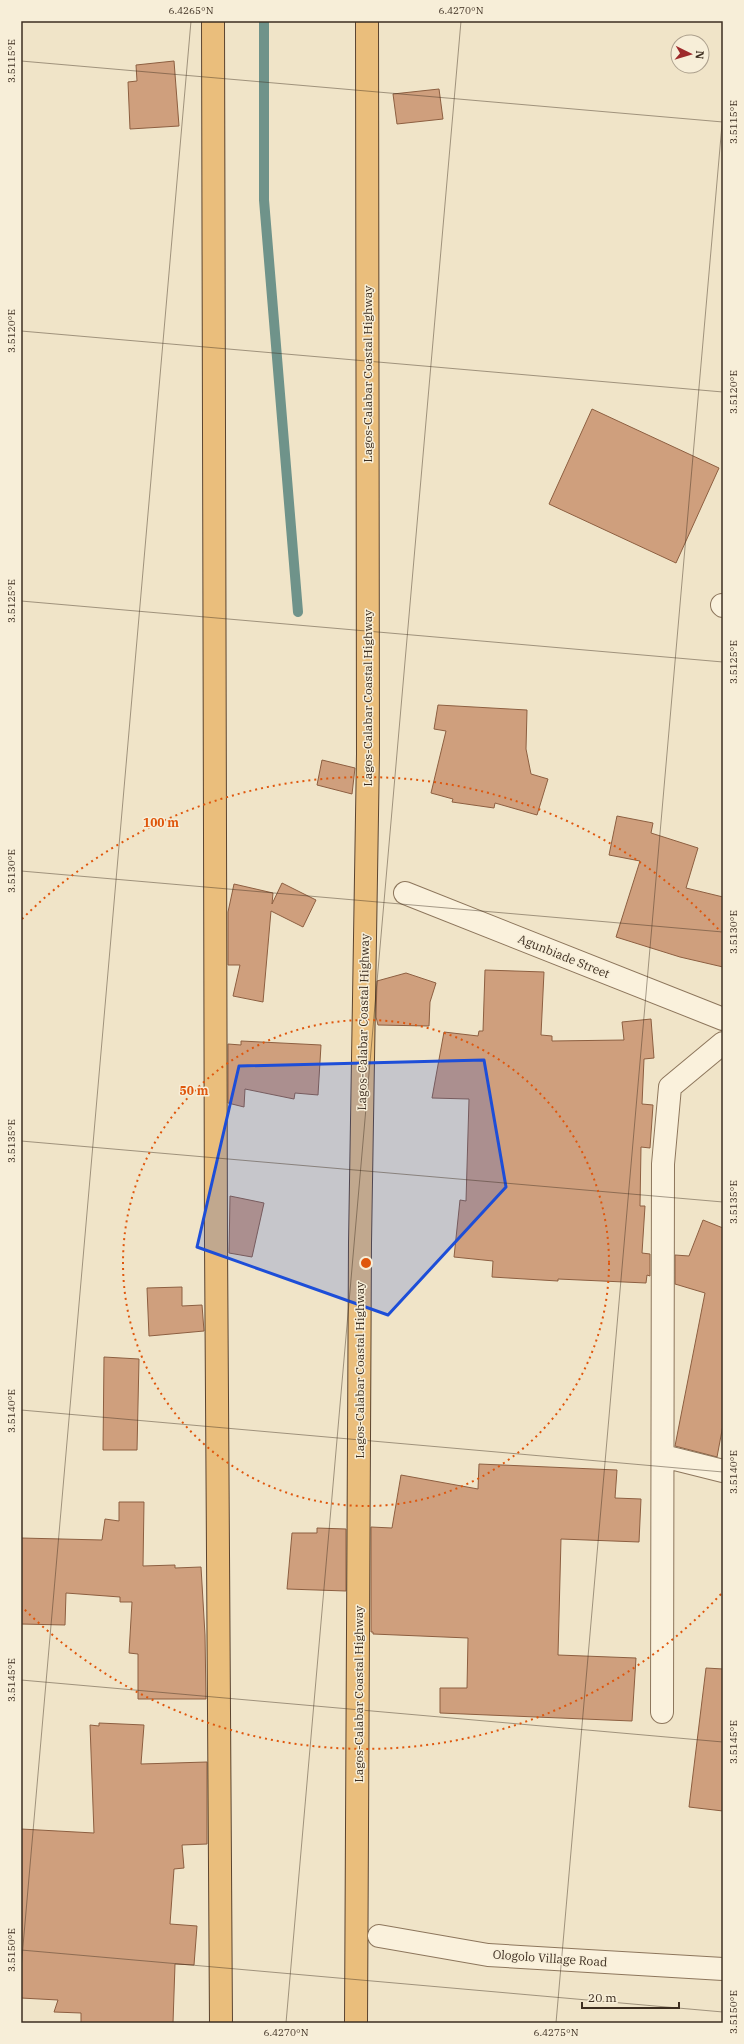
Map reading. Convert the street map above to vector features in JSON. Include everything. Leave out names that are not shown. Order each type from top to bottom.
[{"type":"highway","points":[[214,21],[216,1226],[221,2023]]},
{"type":"highway","name":"Lagos-Calabar Coastal Highway","points":[[356,2023],[360,1243],[368,754],[367,21]]},
{"type":"street","name":"Agunbiade Street","points":[[405,894],[723,1019]]},
{"type":"street","points":[[662,1712],[663,1164],[670,1087],[723,1042]]},
{"type":"street","points":[[663,1456],[723,1471]]},
{"type":"street","name":"Ologolo Village Road","points":[[379,1936],[488,1954],[723,1970]]},
{"type":"highlighted area","points":[[484,1060],[506,1187],[388,1315],[197,1247],[239,1066]]},
{"type":"building","points":[[174,61],[179,126],[130,129],[128,82],[137,81],[136,65]]},
{"type":"building","points":[[439,89],[443,119],[397,124],[393,94]]},
{"type":"building","points":[[592,409],[719,468],[676,563],[549,504]]},
{"type":"building","points":[[438,705],[527,710],[526,749],[531,774],[548,779],[537,815],[495,803],[494,808],[452,802],[453,799],[431,793],[446,731],[434,729]]},
{"type":"building","points":[[322,760],[355,768],[352,794],[317,785]]},
{"type":"building","points":[[617,816],[653,823],[651,833],[698,848],[686,888],[723,897],[723,967],[680,957],[616,937],[640,861],[609,855]]},
{"type":"building","points":[[282,883],[316,900],[303,927],[271,911],[263,1002],[233,996],[240,965],[228,965],[228,912],[234,884],[273,893],[272,904]]},
{"type":"building","points":[[485,970],[544,972],[541,1035],[552,1036],[552,1041],[624,1040],[622,1022],[651,1019],[654,1058],[644,1059],[642,1104],[653,1105],[650,1148],[641,1147],[640,1206],[645,1206],[642,1253],[650,1254],[650,1276],[647,1275],[646,1283],[558,1279],[558,1281],[492,1277],[493,1261],[454,1257],[460,1200],[466,1201],[469,1099],[432,1098],[444,1032],[478,1036],[479,1031],[483,1031]]},
{"type":"building","points":[[406,973],[436,983],[430,1002],[429,1026],[378,1025],[376,1017],[377,981]]},
{"type":"building","points":[[241,1041],[321,1045],[318,1095],[295,1093],[294,1099],[245,1089],[244,1107],[228,1103],[228,1044],[241,1045]]},
{"type":"building","points":[[230,1196],[264,1203],[252,1257],[229,1253]]},
{"type":"building","points":[[703,1220],[723,1228],[723,1425],[717,1457],[675,1446],[705,1293],[675,1284],[675,1255],[689,1256]]},
{"type":"building","points":[[182,1287],[182,1306],[202,1305],[204,1331],[149,1336],[147,1288]]},
{"type":"building","points":[[104,1357],[139,1359],[137,1450],[103,1450]]},
{"type":"building","points":[[479,1464],[617,1470],[615,1498],[641,1499],[639,1542],[561,1539],[558,1655],[636,1658],[632,1721],[440,1713],[440,1688],[467,1688],[468,1638],[373,1634],[373,1632],[371,1632],[371,1527],[392,1528],[401,1475],[478,1489]]},
{"type":"building","points":[[119,1502],[144,1502],[143,1566],[175,1565],[175,1568],[201,1567],[205,1635],[206,1699],[138,1699],[138,1654],[129,1653],[132,1602],[120,1602],[120,1597],[66,1593],[65,1625],[21,1624],[21,1538],[102,1540],[105,1519],[119,1521]]},
{"type":"building","points":[[317,1528],[346,1529],[346,1591],[287,1589],[292,1533],[317,1533]]},
{"type":"building","points":[[706,1668],[723,1669],[723,1811],[689,1807]]},
{"type":"building","points":[[99,1723],[144,1725],[141,1764],[207,1762],[207,1844],[182,1845],[184,1868],[174,1869],[170,1924],[197,1926],[194,1965],[175,1964],[173,2023],[81,2023],[81,2013],[54,2012],[58,2000],[21,1998],[21,1829],[94,1833],[90,1725],[99,1726]]},
{"type":"waterway","points":[[264,21],[264,200],[298,612]]}]
